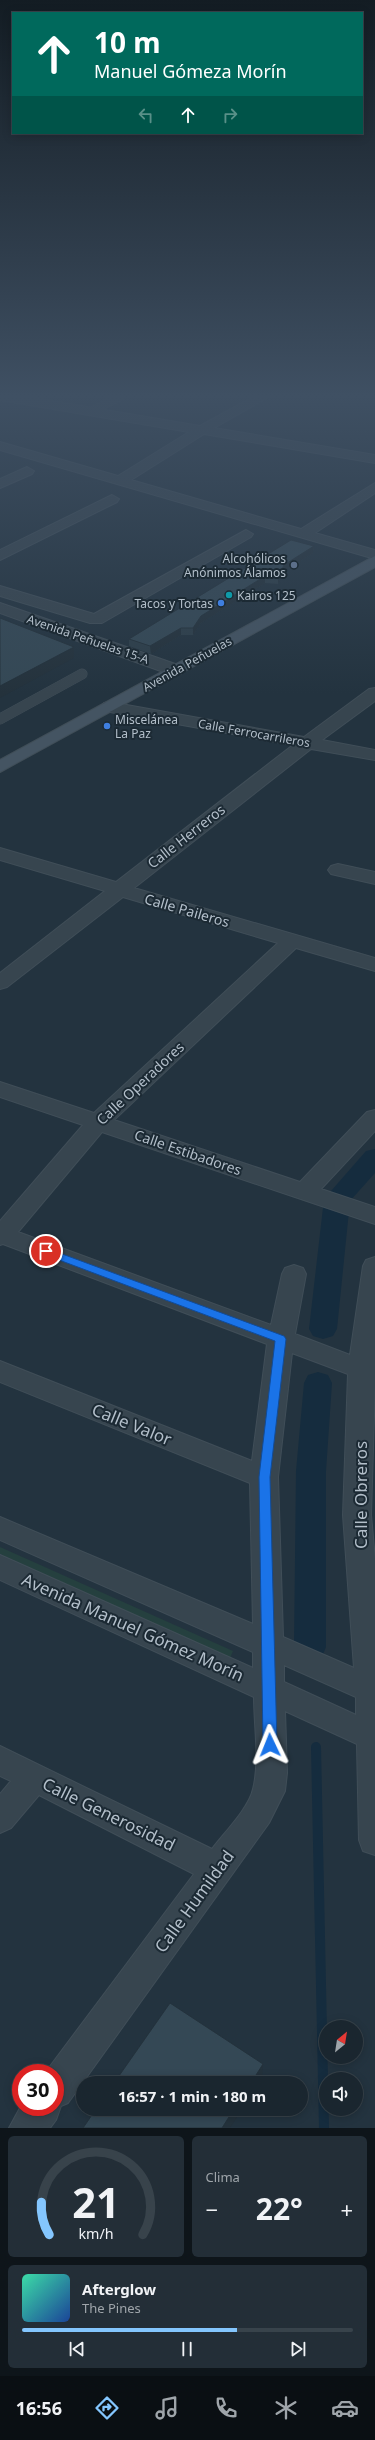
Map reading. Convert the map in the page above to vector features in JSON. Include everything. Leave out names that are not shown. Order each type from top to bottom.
[{"type":"street","points":[[169,495],[375,555]]},
{"type":"street","points":[[303,534],[362,495]]},
{"type":"street","points":[[0,556],[112,499]]},
{"type":"street","points":[[0,591],[96,620],[246,534]]},
{"type":"street","name":"Avenida Peñuelas","points":[[0,767],[375,561]]},
{"type":"street","points":[[3,608],[15,596]]},
{"type":"street","points":[[3,608],[31,601]]},
{"type":"street","name":"Avenida Peñuelas 15-A","points":[[3,608],[176,670]]},
{"type":"street","name":"Calle Herreros","points":[[0,983],[308,742],[375,693]]},
{"type":"street","name":"Calle Ferrocarrileros","points":[[110,707],[375,755]]},
{"type":"street","name":"Calle Paileros","points":[[0,854],[117,890],[375,965]]},
{"type":"street","points":[[338,870],[375,878]]},
{"type":"street","name":"Calle Operadores","points":[[1,1235],[98,1122],[292,941]]},
{"type":"street","name":"Calle Estibadores","points":[[0,1089],[375,1216]]},
{"type":"street","points":[[310,1194],[375,1117]]},
{"type":"street","points":[[1,1235],[368,1372]]},
{"type":"street","name":"Calle Obreros","points":[[375,1266],[370,1301],[366,1519],[373,1690],[375,1840]]},
{"type":"street","points":[[267,1644],[264,1477],[281,1339],[294,1274]]},
{"type":"street","name":"Calle Valor","points":[[0,1370],[264,1477]]},
{"type":"street","points":[[0,1528],[373,1690]]},
{"type":"street","name":"Avenida Manuel Gómez Morín","points":[[0,1567],[374,1737]]},
{"type":"street","name":"Calle Humildad","points":[[64,2078],[218,1869],[258,1813],[269,1791],[271,1773],[267,1644]]},
{"type":"street","name":"Calle Generosidad","points":[[0,1760],[218,1869]]},
{"type":"street","points":[[0,1818],[35,1777]]},
{"type":"street","points":[[27,2128],[36,2116]]},
{"type":"lane","points":[[0,719],[82,674]]},
{"type":"green space","points":[[0,1547],[233,1651],[230,1658],[0,1554]]},
{"type":"building","name":"Kairos 125","points":[[291,540],[314,546],[284,565],[278,577],[265,576],[201,616],[193,628],[181,628],[150,646],[129,639]]},
{"type":"building","points":[[0,618],[74,647],[0,686]]},
{"type":"building","points":[[170,2003],[263,2064],[255,2076],[119,2076]]},
{"type":"building","points":[[91,2116],[230,2116],[222,2128],[83,2128]]},
{"type":"waterway","points":[[323,1329],[337,1199],[375,1157]]},
{"type":"waterway","points":[[310,1647],[311,1471],[318,1383]]},
{"type":"waterway","points":[[316,1747],[324,2128]]},
{"type":"place","name":"Alcohólicos Anónimos Álamos","points":[[294,565]]},
{"type":"place","name":"Kairos 125","points":[[229,595]]},
{"type":"place","name":"Tacos y Tortas","points":[[221,603]]},
{"type":"place","name":"Miscelánea La Paz","points":[[107,726]]},
{"type":"route","points":[[46,1251],[281,1339],[264,1477],[270,1745]]}]
